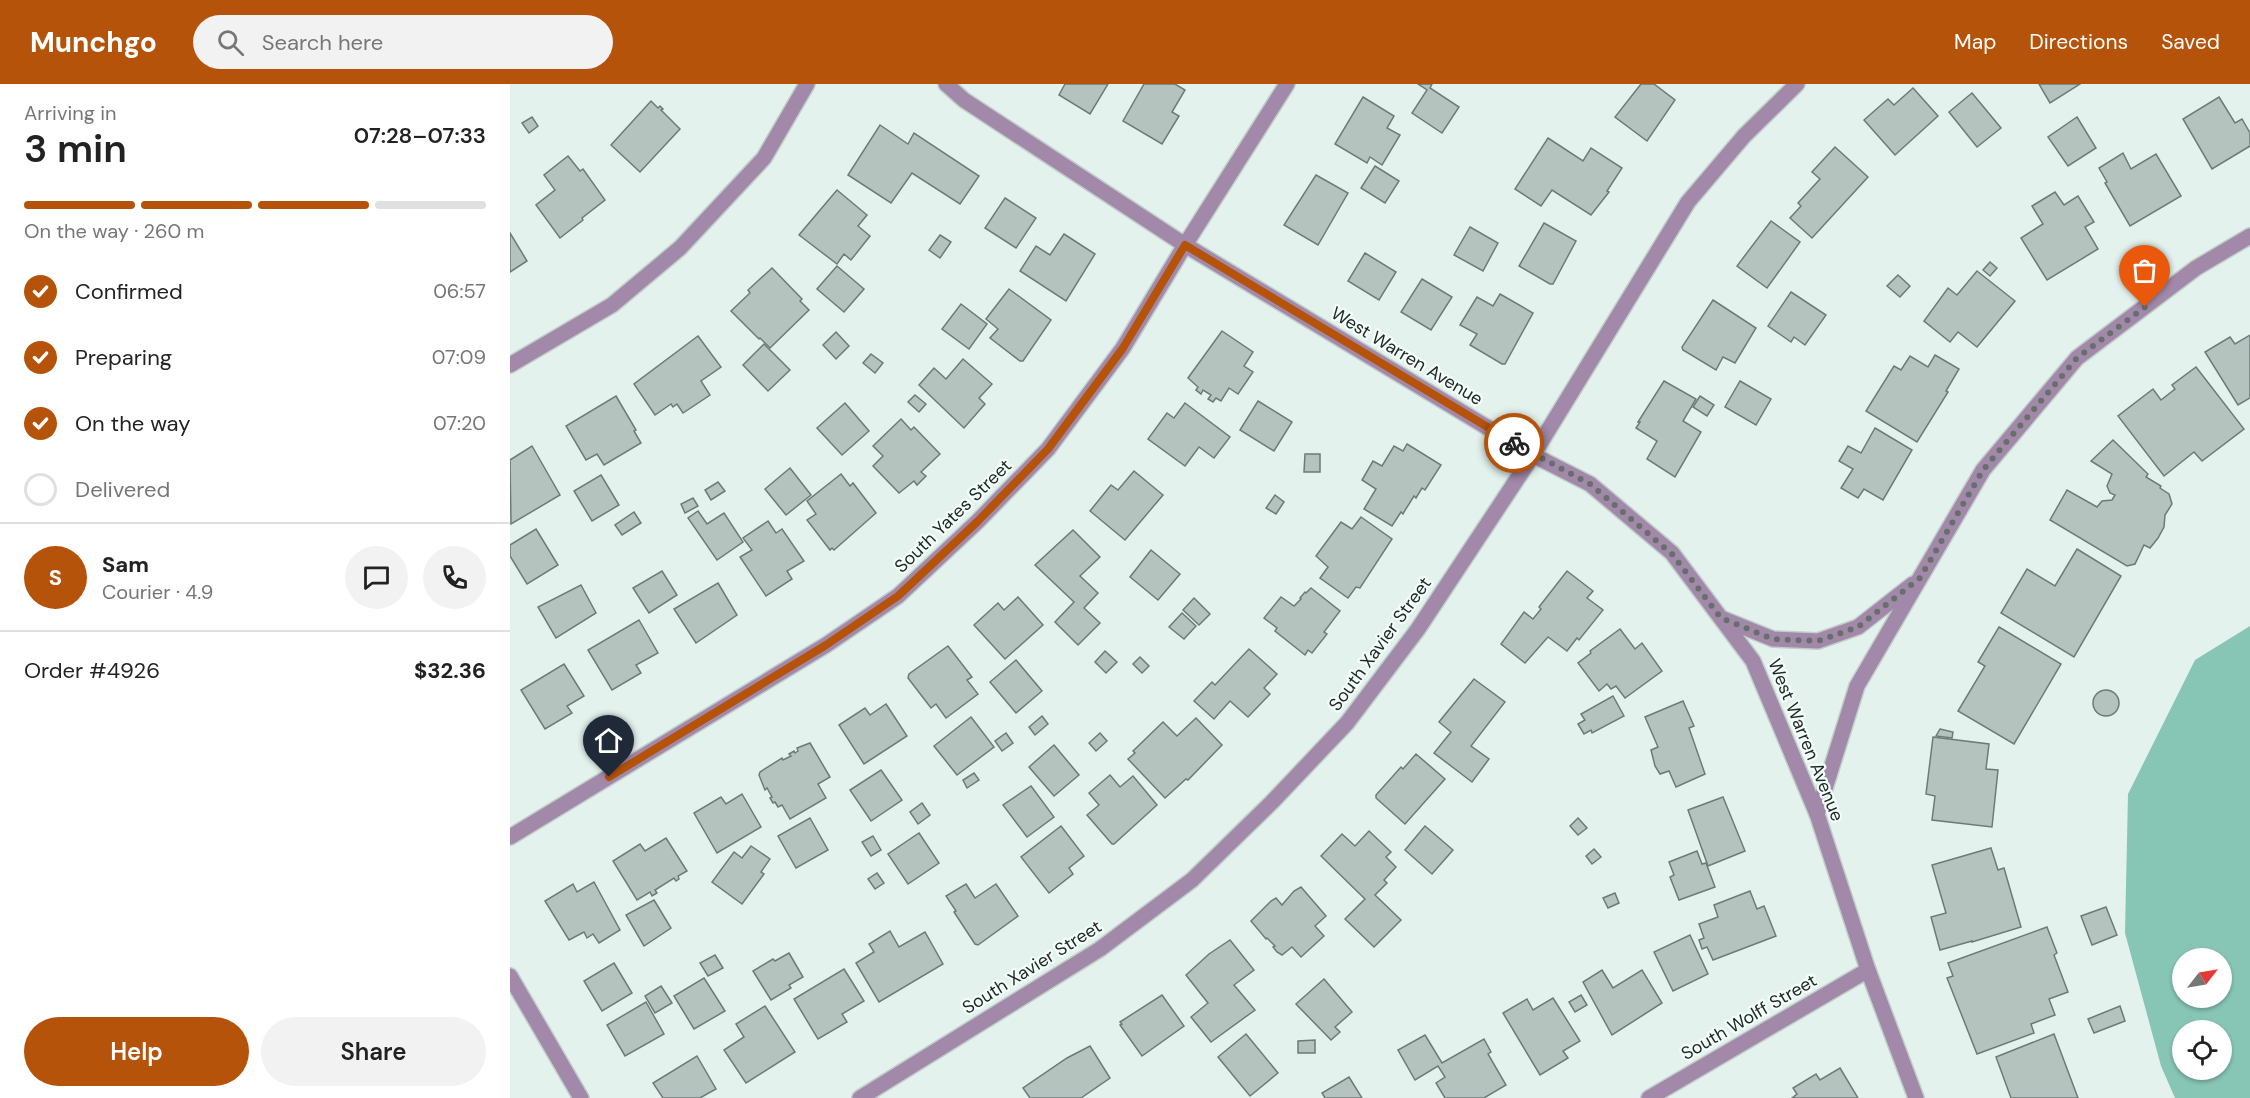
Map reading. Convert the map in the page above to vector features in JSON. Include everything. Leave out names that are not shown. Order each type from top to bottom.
[{"type":"street","points":[[510,365],[612,305],[680,248],[764,158],[807,84]]},
{"type":"street","name":"West Warren Avenue","points":[[946,84],[964,100],[1185,245],[1533,455],[1590,484],[1672,554],[1754,661],[1817,814],[1868,970],[1916,1098]]},
{"type":"street","name":"South Yates Street","points":[[510,837],[826,645],[898,596],[977,522],[1048,449],[1123,348],[1287,84]]},
{"type":"street","name":"South Xavier Street","points":[[860,1098],[1100,949],[1192,880],[1272,802],[1347,723],[1418,629],[1533,455],[1688,201],[1744,136],[1797,84]]},
{"type":"street","points":[[1817,814],[1857,686],[1983,470],[2077,358],[2196,268],[2250,236]]},
{"type":"street","points":[[1721,618],[1773,639],[1818,641],[1858,627],[1920,578]]},
{"type":"street","name":"South Wolff Street","points":[[1649,1098],[1868,970]]},
{"type":"street","points":[[510,976],[581,1098]]},
{"type":"shaded area","points":[[2250,626],[2250,1098],[2175,1098],[2161,1066],[2125,933],[2128,794],[2195,660]]},
{"type":"building","points":[[1065,84],[1108,84],[1090,114],[1059,95]]},
{"type":"building","points":[[1144,84],[1175,84],[1185,90],[1172,112],[1179,116],[1162,144],[1123,121]]},
{"type":"building","points":[[1418,84],[1432,84],[1430,88],[1459,107],[1442,133],[1412,113],[1427,90]]},
{"type":"building","points":[[1641,84],[1654,84],[1675,100],[1647,141],[1615,117]]},
{"type":"building","points":[[2039,84],[2080,84],[2050,103]]},
{"type":"building","points":[[1913,88],[1938,116],[1895,155],[1864,120],[1888,99],[1894,105]]},
{"type":"building","points":[[1972,93],[2001,128],[1977,147],[1949,112]]},
{"type":"building","points":[[1363,97],[1394,116],[1387,128],[1400,135],[1382,165],[1370,157],[1367,163],[1335,144]]},
{"type":"building","points":[[2219,97],[2235,123],[2242,119],[2250,133],[2250,146],[2212,169],[2183,119]]},
{"type":"building","points":[[651,101],[658,108],[660,106],[663,109],[661,110],[680,129],[640,172],[611,145]]},
{"type":"building","points":[[532,117],[538,126],[529,133],[522,123]]},
{"type":"building","points":[[2077,117],[2096,148],[2068,166],[2048,137]]},
{"type":"building","points":[[880,125],[908,144],[914,133],[979,176],[960,204],[912,173],[891,203],[848,175]]},
{"type":"building","points":[[1548,138],[1583,161],[1591,148],[1622,168],[1607,191],[1609,192],[1591,215],[1552,190],[1541,206],[1515,189]]},
{"type":"building","points":[[1835,147],[1868,177],[1812,238],[1790,218],[1801,206],[1798,203],[1820,179],[1812,172]]},
{"type":"building","points":[[2123,153],[2131,169],[2156,154],[2181,196],[2130,226],[2099,168]]},
{"type":"building","points":[[568,156],[580,171],[583,169],[605,200],[560,238],[536,205],[555,190],[544,175]]},
{"type":"building","points":[[1375,166],[1399,181],[1385,203],[1361,188]]},
{"type":"building","points":[[1316,175],[1348,193],[1318,245],[1284,225]]},
{"type":"building","points":[[837,190],[867,215],[858,226],[870,236],[851,260],[844,254],[837,264],[799,235]]},
{"type":"building","points":[[2055,192],[2064,205],[2078,196],[2094,222],[2085,227],[2098,249],[2047,280],[2021,238],[2043,224],[2032,206]]},
{"type":"building","points":[[1005,198],[1036,218],[1016,248],[985,228]]},
{"type":"building","points":[[1771,221],[1800,242],[1767,288],[1737,266]]},
{"type":"building","points":[[1544,223],[1576,241],[1553,284],[1519,266]]},
{"type":"building","points":[[1470,227],[1498,243],[1483,271],[1454,255]]},
{"type":"building","points":[[510,233],[527,261],[510,272]]},
{"type":"building","points":[[1064,234],[1095,254],[1066,301],[1020,271],[1036,246],[1050,255]]},
{"type":"building","points":[[940,235],[951,242],[940,258],[929,250]]},
{"type":"building","points":[[1365,253],[1396,272],[1379,300],[1348,281]]},
{"type":"building","points":[[1990,262],[1997,268],[1990,276],[1983,270]]},
{"type":"building","points":[[837,266],[864,289],[844,312],[817,289]]},
{"type":"building","points":[[772,268],[802,299],[800,301],[809,310],[770,348],[731,311],[750,293],[748,290]]},
{"type":"building","points":[[1977,271],[2015,301],[1977,347],[1958,332],[1950,342],[1924,321],[1948,288],[1957,295]]},
{"type":"building","points":[[1898,275],[1910,286],[1900,297],[1887,286]]},
{"type":"building","points":[[1422,279],[1452,297],[1431,330],[1401,312]]},
{"type":"building","points":[[1009,289],[1051,320],[1023,361],[990,338],[998,329],[986,319]]},
{"type":"building","points":[[1791,292],[1826,315],[1805,345],[1794,337],[1791,342],[1768,326]]},
{"type":"building","points":[[1500,294],[1533,313],[1505,364],[1470,345],[1477,334],[1460,325],[1477,297],[1493,306]]},
{"type":"building","points":[[1713,300],[1756,328],[1735,363],[1723,357],[1716,370],[1683,350],[1682,347]]},
{"type":"building","points":[[961,304],[987,324],[969,349],[942,329]]},
{"type":"building","points":[[1222,331],[1253,352],[1244,366],[1253,372],[1238,394],[1229,388],[1221,401],[1216,398],[1213,402],[1208,399],[1211,395],[1203,390],[1201,394],[1196,390],[1198,387],[1188,378]]},
{"type":"building","points":[[836,332],[849,346],[836,359],[823,345]]},
{"type":"building","points":[[2250,335],[2250,398],[2238,405],[2205,352],[2230,337],[2235,344]]},
{"type":"building","points":[[698,336],[721,367],[701,381],[710,395],[683,413],[677,404],[673,407],[671,404],[655,415],[634,384]]},
{"type":"building","points":[[764,344],[790,370],[768,391],[743,365]]},
{"type":"building","points":[[871,354],[883,363],[875,373],[863,363]]},
{"type":"building","points":[[1935,355],[1959,369],[1946,391],[1948,392],[1917,442],[1866,411],[1894,366],[1901,370],[1910,356],[1928,367]]},
{"type":"building","points":[[963,359],[992,384],[979,398],[985,404],[964,428],[919,385],[934,368],[946,379]]},
{"type":"building","points":[[2196,367],[2244,429],[2202,461],[2194,452],[2164,476],[2118,416],[2153,389],[2161,400],[2175,389],[2172,385]]},
{"type":"building","points":[[1664,381],[1696,399],[1683,421],[1701,432],[1675,477],[1647,459],[1657,441],[1636,428]]},
{"type":"building","points":[[1740,381],[1771,399],[1756,425],[1725,407]]},
{"type":"building","points":[[915,395],[926,404],[919,412],[908,402]]},
{"type":"building","points":[[616,396],[641,443],[604,465],[597,454],[586,460],[566,426]]},
{"type":"building","points":[[1700,396],[1714,405],[1707,416],[1693,407]]},
{"type":"building","points":[[1258,401],[1292,422],[1274,451],[1240,430]]},
{"type":"building","points":[[845,403],[869,431],[842,455],[817,428]]},
{"type":"building","points":[[1185,403],[1230,437],[1214,458],[1199,447],[1185,466],[1148,439],[1167,413],[1174,418]]},
{"type":"building","points":[[901,419],[911,430],[914,427],[940,454],[921,472],[926,476],[917,485],[914,481],[899,493],[873,466],[883,456],[873,446]]},
{"type":"building","points":[[1875,428],[1912,450],[1883,500],[1864,489],[1858,498],[1841,488],[1853,469],[1839,461],[1848,446],[1861,453]]},
{"type":"building","points":[[2113,440],[2148,474],[2146,477],[2169,494],[2172,504],[2165,515],[2164,527],[2158,538],[2150,548],[2144,545],[2135,564],[2127,566],[2050,520],[2067,490],[2097,507],[2102,501],[2112,500],[2115,495],[2110,493],[2107,486],[2112,474],[2091,461]]},
{"type":"building","points":[[1407,444],[1441,465],[1425,490],[1422,488],[1416,498],[1414,496],[1392,526],[1364,509],[1376,489],[1362,480],[1373,461],[1382,466],[1394,446],[1403,451]]},
{"type":"building","points":[[532,446],[560,495],[511,524],[510,460]]},
{"type":"building","points":[[1305,454],[1320,454],[1320,472],[1304,472]]},
{"type":"building","points":[[790,468],[811,495],[786,515],[765,489]]},
{"type":"building","points":[[1134,471],[1163,495],[1125,540],[1090,511],[1111,485],[1118,490]]},
{"type":"building","points":[[841,474],[850,486],[853,483],[876,513],[834,550],[832,548],[830,550],[807,520],[816,514],[807,501]]},
{"type":"building","points":[[601,475],[619,505],[592,521],[574,491]]},
{"type":"building","points":[[718,482],[725,491],[711,500],[705,490]]},
{"type":"building","points":[[1275,495],[1284,502],[1276,514],[1266,508]]},
{"type":"building","points":[[693,498],[698,506],[685,513],[681,504]]},
{"type":"building","points":[[698,511],[707,524],[724,513],[743,542],[717,560],[688,518]]},
{"type":"building","points":[[634,512],[641,523],[622,535],[615,525]]},
{"type":"building","points":[[1361,517],[1392,539],[1360,588],[1356,587],[1348,598],[1320,578],[1328,567],[1316,556],[1341,522],[1352,529]]},
{"type":"building","points":[[768,521],[776,533],[782,529],[804,561],[787,571],[792,579],[766,596],[740,557],[752,550],[743,538]]},
{"type":"building","points":[[536,529],[558,565],[527,584],[510,556],[510,545]]},
{"type":"building","points":[[1073,530],[1100,557],[1080,576],[1098,593],[1084,608],[1100,623],[1078,645],[1055,622],[1074,602],[1035,565]]},
{"type":"building","points":[[2077,549],[2121,576],[2074,657],[2001,613],[2027,569],[2055,586]]},
{"type":"building","points":[[1151,550],[1180,574],[1158,600],[1130,577]]},
{"type":"building","points":[[662,571],[677,595],[649,613],[633,588]]},
{"type":"building","points":[[1567,571],[1593,591],[1587,598],[1603,610],[1567,651],[1548,637],[1525,663],[1501,644],[1524,612],[1533,619],[1541,609],[1539,607]]},
{"type":"building","points":[[718,583],[737,615],[696,643],[674,609]]},
{"type":"building","points":[[581,585],[596,613],[556,638],[538,607]]},
{"type":"building","points":[[1311,588],[1340,611],[1324,632],[1327,634],[1312,653],[1308,650],[1305,655],[1275,631],[1277,628],[1264,618],[1281,597],[1294,606]]},
{"type":"building","points":[[1018,597],[1043,625],[1005,659],[974,625],[998,603],[1004,610]]},
{"type":"building","points":[[1194,598],[1210,614],[1199,625],[1183,610]]},
{"type":"building","points":[[1182,613],[1196,626],[1184,639],[1169,627]]},
{"type":"building","points":[[639,620],[658,653],[636,665],[641,673],[612,690],[588,650]]},
{"type":"building","points":[[1999,627],[2061,664],[2014,744],[1958,711],[1985,666],[1978,662]]},
{"type":"building","points":[[1620,629],[1635,649],[1642,643],[1662,671],[1625,698],[1616,686],[1611,689],[1607,684],[1599,691],[1578,663]]},
{"type":"building","points":[[948,646],[972,677],[967,680],[978,694],[946,718],[936,704],[931,708],[908,678],[909,674]]},
{"type":"building","points":[[1249,649],[1277,674],[1264,688],[1270,694],[1248,717],[1230,701],[1214,719],[1194,701],[1212,682],[1215,685]]},
{"type":"building","points":[[1105,651],[1117,662],[1106,673],[1095,662]]},
{"type":"building","points":[[1140,657],[1149,666],[1142,673],[1133,664]]},
{"type":"building","points":[[1016,660],[1042,691],[1016,713],[990,682]]},
{"type":"building","points":[[564,664],[584,696],[567,706],[572,713],[545,729],[521,690]]},
{"type":"building","points":[[1474,679],[1505,702],[1471,746],[1489,759],[1472,782],[1434,753],[1451,732],[1439,722]]},
{"type":"building","points":[[2106,690],[2115,694],[2119,703],[2115,712],[2106,716],[2097,712],[2093,703],[2097,694]]},
{"type":"building","points":[[1613,696],[1624,716],[1592,733],[1591,730],[1584,734],[1578,724],[1585,720],[1581,714]]},
{"type":"building","points":[[1683,701],[1694,726],[1689,728],[1705,774],[1676,787],[1669,771],[1660,774],[1655,766],[1651,750],[1658,747],[1645,717]]},
{"type":"building","points":[[886,704],[907,736],[864,764],[839,725],[865,708],[870,715]]},
{"type":"building","points":[[1042,716],[1048,724],[1035,735],[1029,727]]},
{"type":"building","points":[[971,717],[994,747],[957,775],[934,746]]},
{"type":"building","points":[[1196,718],[1222,745],[1188,780],[1186,779],[1165,798],[1128,759],[1135,753],[1133,751],[1163,722],[1177,736]]},
{"type":"building","points":[[1940,729],[1953,732],[1952,738],[1936,736]]},
{"type":"building","points":[[1006,733],[1013,743],[1002,751],[995,741]]},
{"type":"building","points":[[1100,733],[1107,741],[1096,751],[1089,743]]},
{"type":"building","points":[[1933,737],[1989,744],[1986,769],[1998,770],[1992,827],[1932,820],[1935,796],[1926,794]]},
{"type":"building","points":[[810,743],[830,777],[818,784],[826,798],[790,819],[782,805],[778,807],[775,802],[773,803],[759,775],[760,772],[782,758],[783,760],[791,756],[789,754],[798,751],[797,748]]},
{"type":"building","points":[[1054,745],[1079,775],[1054,796],[1029,767]]},
{"type":"building","points":[[1416,754],[1445,779],[1405,824],[1376,798],[1376,795]]},
{"type":"building","points":[[881,770],[902,800],[871,821],[850,790]]},
{"type":"building","points":[[974,773],[979,780],[967,788],[963,780]]},
{"type":"building","points":[[1110,775],[1120,787],[1133,776],[1157,805],[1114,844],[1087,815],[1099,805],[1089,793]]},
{"type":"building","points":[[1031,786],[1054,817],[1027,837],[1003,805]]},
{"type":"building","points":[[742,794],[761,827],[717,853],[694,813],[721,797],[726,804]]},
{"type":"building","points":[[1723,797],[1745,851],[1708,866],[1688,810]]},
{"type":"building","points":[[922,803],[930,815],[918,824],[910,812]]},
{"type":"building","points":[[810,818],[828,850],[796,868],[778,836]]},
{"type":"building","points":[[1578,818],[1587,828],[1578,835],[1570,826]]},
{"type":"building","points":[[1061,826],[1084,856],[1069,868],[1073,874],[1049,893],[1021,857]]},
{"type":"building","points":[[1425,826],[1453,850],[1432,874],[1405,850]]},
{"type":"building","points":[[1369,831],[1391,852],[1386,857],[1396,867],[1384,880],[1387,883],[1375,895],[1401,920],[1374,947],[1345,919],[1365,899],[1321,856],[1342,834],[1355,846]]},
{"type":"building","points":[[919,833],[939,863],[908,884],[888,854]]},
{"type":"building","points":[[873,836],[881,850],[871,856],[862,842]]},
{"type":"building","points":[[666,838],[687,871],[678,876],[679,879],[676,881],[674,878],[655,890],[657,893],[652,896],[650,892],[637,900],[613,861],[640,844],[645,851]]},
{"type":"building","points":[[751,846],[770,859],[761,872],[764,874],[742,904],[712,882],[734,852],[742,858]]},
{"type":"building","points":[[1991,848],[1998,870],[2004,868],[2021,927],[1940,950],[1931,917],[1946,913],[1932,865]]},
{"type":"building","points":[[1594,849],[1601,857],[1592,864],[1586,856]]},
{"type":"building","points":[[1697,851],[1702,864],[1706,863],[1715,887],[1679,900],[1670,877],[1674,875],[1669,862]]},
{"type":"building","points":[[877,873],[884,883],[875,889],[868,879]]},
{"type":"building","points":[[594,882],[620,930],[599,943],[593,934],[587,938],[584,932],[569,940],[545,901],[573,884],[577,892]]},
{"type":"building","points":[[966,884],[975,898],[996,884],[1018,916],[978,945],[975,944],[954,912],[956,911],[946,896]]},
{"type":"building","points":[[1301,887],[1326,916],[1315,926],[1324,936],[1301,957],[1292,947],[1282,955],[1251,921],[1271,901],[1276,898],[1282,905],[1294,891]]},
{"type":"building","points":[[1750,891],[1757,909],[1764,906],[1776,936],[1713,960],[1707,947],[1702,949],[1699,940],[1704,938],[1699,924],[1718,917],[1714,905]]},
{"type":"building","points":[[1615,893],[1619,903],[1608,908],[1603,898]]},
{"type":"building","points":[[654,900],[671,928],[644,946],[626,915]]},
{"type":"building","points":[[2106,907],[2117,935],[2092,945],[2081,916]]},
{"type":"building","points":[[2047,927],[2057,953],[2054,955],[2068,992],[2049,999],[2055,1015],[2031,1024],[2034,1033],[1977,1054],[1947,978],[1953,976],[1948,963]]},
{"type":"building","points":[[890,931],[899,947],[925,932],[943,964],[879,1002],[856,963],[874,952],[869,944]]},
{"type":"building","points":[[1690,935],[1708,974],[1673,991],[1654,952]]},
{"type":"building","points":[[1230,940],[1254,970],[1234,985],[1255,1010],[1211,1042],[1191,1017],[1208,1003],[1186,975],[1209,954]]},
{"type":"building","points":[[789,953],[803,977],[789,985],[791,988],[771,1000],[753,971]]},
{"type":"building","points":[[715,955],[723,968],[708,976],[700,963]]},
{"type":"building","points":[[614,963],[632,993],[602,1011],[584,981]]},
{"type":"building","points":[[844,969],[864,1001],[842,1014],[847,1022],[818,1039],[794,999]]},
{"type":"building","points":[[1602,970],[1613,988],[1642,970],[1662,1003],[1612,1035],[1583,982]]},
{"type":"building","points":[[704,978],[725,1011],[694,1029],[674,996]]},
{"type":"building","points":[[1324,979],[1352,1012],[1335,1027],[1340,1032],[1331,1040],[1296,1004]]},
{"type":"building","points":[[661,986],[672,1003],[655,1013],[645,996]]},
{"type":"building","points":[[1162,995],[1184,1026],[1142,1056],[1120,1022]]},
{"type":"building","points":[[1581,995],[1587,1005],[1575,1012],[1569,1002]]},
{"type":"building","points":[[1553,998],[1580,1041],[1563,1051],[1568,1058],[1540,1075],[1503,1013],[1527,999],[1533,1010]]},
{"type":"building","points":[[646,1002],[664,1034],[625,1056],[607,1025]]},
{"type":"building","points":[[765,1006],[795,1052],[746,1083],[724,1050],[744,1037],[736,1024]]},
{"type":"building","points":[[2120,1006],[2125,1021],[2094,1033],[2088,1019]]},
{"type":"building","points":[[1246,1034],[1278,1073],[1250,1096],[1218,1057]]},
{"type":"building","points":[[2054,1034],[2078,1098],[2011,1098],[1996,1057]]},
{"type":"building","points":[[1425,1035],[1442,1063],[1484,1039],[1491,1052],[1488,1054],[1506,1085],[1484,1098],[1445,1098],[1436,1083],[1445,1077],[1438,1066],[1415,1080],[1398,1050]]},
{"type":"building","points":[[1315,1040],[1315,1053],[1298,1053],[1298,1041]]},
{"type":"building","points":[[1090,1046],[1110,1078],[1081,1098],[1030,1098],[1023,1088],[1067,1058]]},
{"type":"building","points":[[697,1056],[716,1089],[700,1098],[663,1098],[653,1083]]},
{"type":"building","points":[[1840,1068],[1858,1098],[1792,1098],[1797,1094],[1793,1088],[1816,1074],[1820,1080]]},
{"type":"building","points":[[1349,1077],[1362,1098],[1325,1098],[1322,1093]]},
{"type":"way so far","points":[[1514,443],[1590,484],[1672,554],[1721,618],[1773,639],[1818,641],[1858,627],[1920,578],[1983,470],[2077,358],[2145,307]]},
{"type":"route","points":[[609,777],[826,645],[898,596],[977,522],[1048,449],[1123,348],[1185,245],[1514,443]]}]
